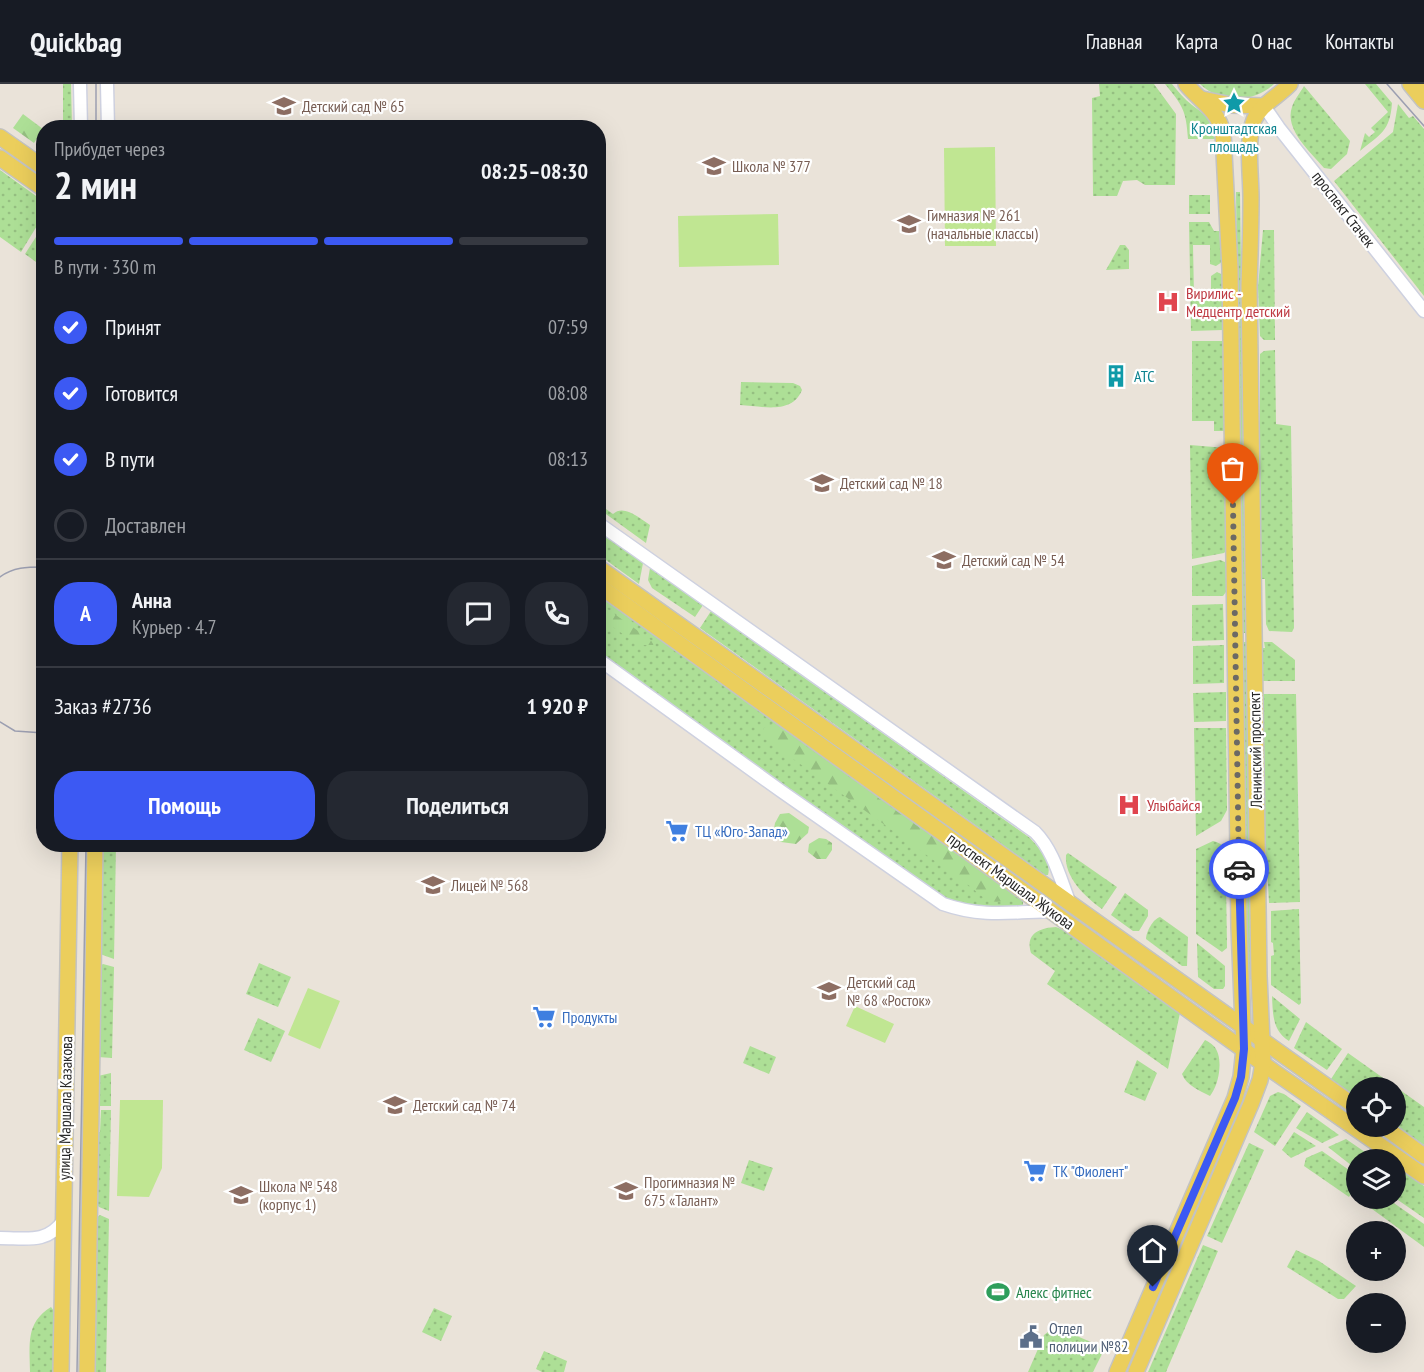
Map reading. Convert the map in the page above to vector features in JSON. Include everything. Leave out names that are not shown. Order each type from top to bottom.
[{"type":"main road","points":[[1186,84],[1200,98],[1231,105],[1264,106],[1290,84]]},
{"type":"main road","points":[[1410,84],[1424,101]]},
{"type":"main road","name":"Ленинский проспект","points":[[1117,1372],[1235,1098],[1241,1077],[1244,1049],[1230,269],[1223,133],[1213,110],[1200,98]]},
{"type":"main road","name":"Ленинский проспект","points":[[1136,1372],[1251,1104],[1260,1080],[1263,1063],[1259,976],[1249,286],[1251,139],[1255,118],[1264,106]]},
{"type":"main road","points":[[0,137],[36,162]]},
{"type":"main road","points":[[0,158],[36,183]]},
{"type":"main road","name":"проспект Маршала Жукова","points":[[606,573],[1346,1100]]},
{"type":"main road","name":"проспект Маршала Жукова","points":[[606,591],[1424,1176]]},
{"type":"main road","name":"улица Маршала Казакова","points":[[61,1372],[69,852]]},
{"type":"main road","name":"улица Маршала Казакова","points":[[87,1372],[95,852]]},
{"type":"main road","points":[[1398,1137],[1424,1156]]},
{"type":"street","points":[[80,84],[81,120]]},
{"type":"street","points":[[107,84],[108,120]]},
{"type":"street","name":"проспект Стачек","points":[[1264,106],[1424,311]]},
{"type":"street","points":[[606,529],[1035,832],[1048,849],[1069,902]]},
{"type":"street","points":[[606,665],[943,904],[983,914],[1053,911]]},
{"type":"street","points":[[0,1238],[39,1238],[53,1234],[63,1221]]},
{"type":"street","points":[[39,1238],[52,1244],[63,1254]]},
{"type":"green space","points":[[63,84],[71,84],[72,120],[63,120]]},
{"type":"green space","points":[[1099,84],[1154,84],[1176,114],[1175,185],[1145,185],[1137,180],[1123,181],[1117,196],[1093,196],[1092,98],[1100,96]]},
{"type":"green space","points":[[1165,84],[1172,84],[1208,119],[1216,139],[1188,139],[1182,109]]},
{"type":"green space","points":[[1200,84],[1274,84],[1257,95],[1237,99],[1208,91]]},
{"type":"green space","points":[[1365,84],[1376,84],[1392,103],[1389,120],[1383,132],[1360,151],[1365,133],[1369,137],[1375,132],[1371,128],[1388,112]]},
{"type":"green space","points":[[1304,86],[1350,141],[1347,154],[1331,169],[1324,168],[1306,148],[1292,124],[1292,107]]},
{"type":"green space","points":[[1398,104],[1409,118],[1413,116],[1424,129],[1424,296],[1334,181],[1393,132]]},
{"type":"green space","points":[[23,114],[36,124],[36,140],[34,143],[13,128]]},
{"type":"green space","points":[[995,147],[996,246],[945,246],[944,148]]},
{"type":"green space","points":[[0,170],[36,196],[36,227],[21,252],[0,237]]},
{"type":"green space","points":[[1236,192],[1240,192],[1246,633],[1242,633]]},
{"type":"green space","points":[[1189,195],[1210,195],[1210,214],[1189,214]]},
{"type":"green space","points":[[778,214],[779,265],[679,267],[678,216]]},
{"type":"green space","points":[[1189,222],[1209,222],[1214,231],[1219,231],[1222,262],[1216,266],[1210,264],[1210,245],[1193,245],[1194,296],[1211,296],[1211,276],[1217,272],[1223,275],[1225,327],[1223,330],[1191,331]]},
{"type":"green space","points":[[1263,230],[1274,230],[1275,340],[1264,340],[1260,336],[1258,287]]},
{"type":"green space","points":[[36,237],[36,262],[25,254]]},
{"type":"green space","points":[[1120,245],[1125,245],[1129,250],[1129,269],[1106,270]]},
{"type":"green space","points":[[1192,341],[1223,341],[1226,344],[1226,431],[1214,431],[1214,421],[1192,421]]},
{"type":"green space","points":[[1275,350],[1276,424],[1291,426],[1294,628],[1292,632],[1269,631],[1266,624],[1265,579],[1260,579],[1260,354],[1264,351]]},
{"type":"green space","points":[[741,382],[793,383],[800,386],[802,390],[797,398],[784,406],[740,405]]},
{"type":"green space","points":[[1190,445],[1226,448],[1227,550],[1224,553],[1192,559]]},
{"type":"green space","points":[[606,509],[613,514],[617,511],[627,511],[650,525],[646,543],[606,514]]},
{"type":"green space","points":[[606,536],[643,563],[639,584],[606,560]]},
{"type":"green space","points":[[1220,560],[1225,562],[1226,566],[1226,592],[1223,596],[1192,596],[1192,566]]},
{"type":"green space","points":[[650,568],[703,605],[695,617],[652,588],[648,580]]},
{"type":"green space","points":[[606,601],[1021,898],[1023,906],[1020,908],[982,907],[944,900],[606,658]]},
{"type":"green space","points":[[1223,604],[1224,640],[1192,641],[1192,605]]},
{"type":"green space","points":[[606,608],[655,643],[638,645],[606,622]]},
{"type":"green space","points":[[711,611],[1030,838],[1046,860],[1048,875],[700,628]]},
{"type":"green space","points":[[1242,642],[1247,642],[1252,979],[1248,979]]},
{"type":"green space","points":[[1264,642],[1272,642],[1295,660],[1295,681],[1262,681],[1261,648],[1265,648]]},
{"type":"green space","points":[[1224,645],[1224,683],[1193,684],[1193,646]]},
{"type":"green space","points":[[1226,692],[1226,721],[1194,722],[1193,693]]},
{"type":"green space","points":[[1262,694],[1296,694],[1300,902],[1269,903],[1267,865],[1264,866]]},
{"type":"green space","points":[[771,724],[781,728],[1011,893],[1010,897],[994,902],[980,895],[764,738],[764,728]]},
{"type":"green space","points":[[1194,728],[1226,728],[1227,810],[1221,821],[1196,836]]},
{"type":"green space","points":[[789,813],[809,827],[808,833],[796,844],[781,842],[773,834],[780,814]]},
{"type":"green space","points":[[819,838],[832,843],[832,850],[826,859],[817,859],[808,852],[809,844]]},
{"type":"green space","points":[[1213,841],[1224,847],[1231,862],[1231,880],[1226,881],[1227,948],[1222,952],[1196,934],[1196,849]]},
{"type":"green space","points":[[102,852],[116,852],[114,959],[100,954]]},
{"type":"green space","points":[[1068,853],[1117,887],[1102,909],[1089,899],[1072,879],[1066,863]]},
{"type":"green space","points":[[1125,893],[1148,910],[1148,916],[1139,931],[1133,931],[1111,915]]},
{"type":"green space","points":[[1299,909],[1301,1003],[1299,1005],[1271,985],[1271,956],[1274,955],[1271,942],[1271,911]]},
{"type":"green space","points":[[1160,917],[1188,937],[1187,966],[1182,966],[1146,939],[1150,926]]},
{"type":"green space","points":[[1056,927],[1180,1013],[1168,1069],[1047,984],[1055,971],[1031,953],[1030,941],[1035,933]]},
{"type":"green space","points":[[1197,943],[1225,966],[1223,989],[1214,989],[1198,977]]},
{"type":"green space","points":[[259,963],[291,977],[278,1007],[246,994]]},
{"type":"green space","points":[[103,964],[114,967],[112,1058],[98,1057],[100,966]]},
{"type":"green space","points":[[308,988],[340,1001],[320,1049],[288,1035]]},
{"type":"green space","points":[[1272,996],[1300,1019],[1289,1041],[1276,1027]]},
{"type":"green space","points":[[855,1006],[894,1024],[885,1043],[846,1026]]},
{"type":"green space","points":[[258,1018],[285,1031],[271,1062],[244,1050]]},
{"type":"green space","points":[[1306,1022],[1342,1049],[1327,1070],[1294,1048]]},
{"type":"green space","points":[[1205,1040],[1215,1048],[1220,1066],[1218,1079],[1210,1096],[1190,1084],[1182,1074]]},
{"type":"green space","points":[[750,1046],[776,1057],[769,1074],[743,1063]]},
{"type":"green space","points":[[1348,1053],[1382,1077],[1346,1077],[1346,1090],[1331,1079]]},
{"type":"green space","points":[[1137,1060],[1157,1073],[1145,1101],[1124,1092]]},
{"type":"green space","points":[[111,1073],[111,1106],[97,1106],[98,1076]]},
{"type":"green space","points":[[1278,1092],[1301,1106],[1275,1146],[1254,1132],[1270,1096]]},
{"type":"green space","points":[[1406,1094],[1424,1107],[1424,1145],[1406,1133]]},
{"type":"green space","points":[[120,1100],[163,1100],[162,1168],[149,1197],[117,1196]]},
{"type":"green space","points":[[101,1110],[111,1110],[109,1211],[95,1203],[97,1132],[100,1132]]},
{"type":"green space","points":[[1307,1112],[1339,1135],[1322,1143],[1296,1128]]},
{"type":"green space","points":[[1294,1132],[1316,1146],[1291,1158],[1282,1150]]},
{"type":"green space","points":[[1346,1139],[1360,1149],[1346,1149],[1346,1161],[1328,1147]]},
{"type":"green space","points":[[1249,1143],[1264,1150],[1222,1243],[1207,1236]]},
{"type":"green space","points":[[1322,1151],[1346,1168],[1346,1195],[1304,1166],[1306,1158]]},
{"type":"green space","points":[[749,1160],[773,1168],[764,1191],[741,1183]]},
{"type":"green space","points":[[1406,1173],[1424,1186],[1424,1218],[1406,1206]]},
{"type":"green space","points":[[1372,1209],[1402,1209],[1424,1224],[1424,1247],[1406,1234],[1406,1221],[1388,1221]]},
{"type":"green space","points":[[100,1215],[109,1219],[106,1372],[92,1372],[95,1219]]},
{"type":"green space","points":[[1203,1245],[1218,1251],[1166,1372],[1148,1372]]},
{"type":"green space","points":[[1296,1250],[1319,1261],[1356,1286],[1350,1293],[1346,1293],[1344,1299],[1338,1299],[1287,1267]]},
{"type":"green space","points":[[51,1307],[54,1311],[53,1372],[30,1372],[30,1344],[33,1327],[43,1313]]},
{"type":"green space","points":[[434,1308],[452,1316],[441,1341],[422,1332]]},
{"type":"green space","points":[[1065,1331],[1098,1345],[1102,1354],[1093,1372],[1028,1372],[1044,1335],[1048,1332],[1060,1334]]},
{"type":"green space","points":[[544,1351],[567,1361],[564,1372],[542,1372],[536,1369]]},
{"type":"tram line","points":[[96,84],[96,120]]},
{"type":"tram line","points":[[1387,84],[1424,126]]},
{"type":"tram line","points":[[0,577],[15,569],[36,567]]},
{"type":"tram line","points":[[0,722],[15,731],[36,732]]},
{"type":"tram line","points":[[77,1372],[86,852]]},
{"type":"way so far","points":[[1233,505],[1239,869]]},
{"type":"place","name":"Кронштадтская площадь","points":[[1234,103]]},
{"type":"place","name":"Детский сад № 65","points":[[284,106]]},
{"type":"place","name":"Школа № 377","points":[[714,166]]},
{"type":"place","name":"Гимназия № 261 (начальные классы)","points":[[909,224]]},
{"type":"place","name":"Вирилис - Медцентр детский","points":[[1168,302]]},
{"type":"place","name":"АТС","points":[[1116,376]]},
{"type":"place","name":"Детский сад № 18","points":[[822,483]]},
{"type":"place","name":"Детский сад № 54","points":[[944,560]]},
{"type":"place","name":"Улыбайся","points":[[1129,805]]},
{"type":"place","name":"ТЦ «Юго-Запад»","points":[[677,831]]},
{"type":"place","name":"Лицей № 568","points":[[433,885]]},
{"type":"place","name":"Детский сад № 68 «Росток»","points":[[829,991]]},
{"type":"place","name":"Продукты","points":[[544,1017]]},
{"type":"place","name":"Детский сад № 74","points":[[395,1105]]},
{"type":"place","name":"ТК \"Фиолент\"","points":[[1035,1171]]},
{"type":"place","name":"Прогимназия № 675 «Талант»","points":[[626,1191]]},
{"type":"place","name":"Школа № 548 (корпус 1)","points":[[241,1195]]},
{"type":"place","name":"Алекс фитнес","points":[[998,1292]]},
{"type":"place","name":"Отдел полиции №82","points":[[1031,1337]]},
{"type":"route","points":[[1153,1287],[1235,1098],[1241,1077],[1244,1049],[1239,869]]}]
